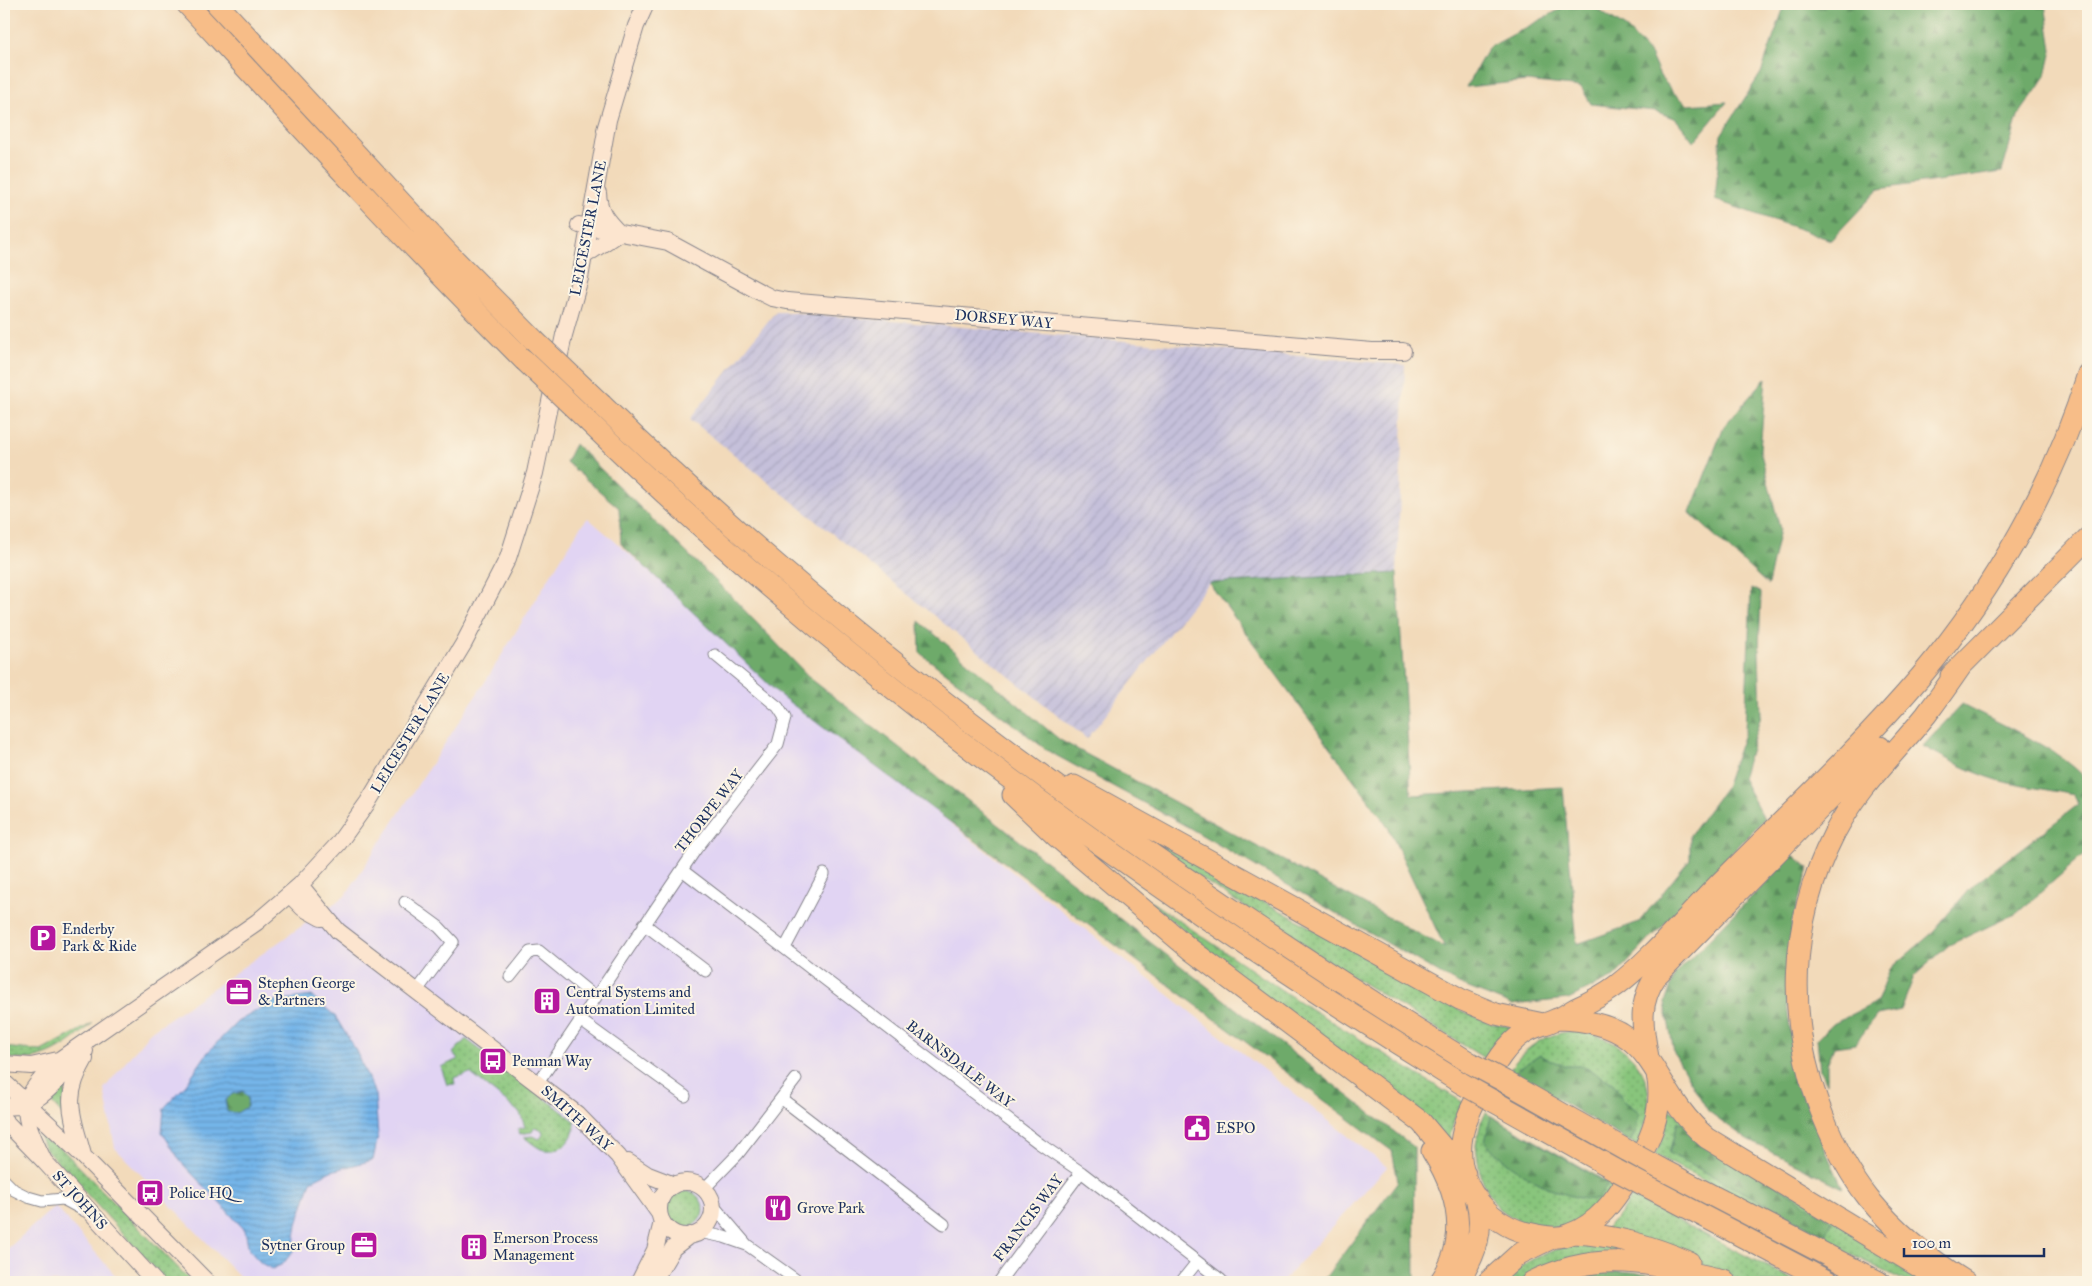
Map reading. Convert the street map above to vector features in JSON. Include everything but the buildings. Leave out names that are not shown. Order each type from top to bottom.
[{"type":"highway","points":[[187,4],[342,171],[524,360],[762,580],[946,730],[1188,908],[1323,998],[1493,1101],[1616,1170],[1829,1282]]},
{"type":"highway","points":[[217,4],[452,257],[602,405],[777,564],[949,704],[1049,782],[1181,876],[1348,988],[1472,1064],[1659,1168],[1879,1282]]},
{"type":"highway","points":[[1465,1175],[1461,1142],[1472,1106],[1505,1051],[1525,1032],[1608,992],[1629,976],[1849,755],[1926,671],[1975,604],[2024,524],[2058,454],[2088,374]]},
{"type":"highway","points":[[1574,1233],[1608,1208],[1638,1161],[1653,1131],[1660,1093],[1642,1026],[1648,989],[1657,975],[2088,538]]},
{"type":"highway","points":[[1961,666],[1925,716],[1863,787],[1830,842],[1816,876],[1804,917],[1798,962],[1796,1002],[1800,1041],[1812,1087],[1835,1145],[1848,1169],[1869,1199],[1892,1225],[1934,1262],[1966,1282]]},
{"type":"highway","points":[[949,704],[1056,777],[1460,999],[1496,1014],[1551,1021],[1585,1020],[1609,1027],[1633,1040],[1653,1065],[1689,1121],[1719,1147],[1945,1282]]},
{"type":"highway","points":[[946,730],[1056,836],[1140,909],[1354,1074],[1382,1092],[1421,1122],[1465,1175],[1475,1195],[1489,1214],[1508,1228],[1552,1238]]},
{"type":"highway","points":[[1354,1074],[1418,1133],[1438,1161],[1450,1183],[1457,1204],[1458,1234],[1452,1260],[1440,1282]]},
{"type":"highway","points":[[1458,1282],[1475,1252],[1480,1234],[1480,1216],[1475,1195]]},
{"type":"highway","points":[[1488,1282],[1519,1254],[1552,1238],[1574,1233],[1609,1235],[1649,1246],[1688,1261],[1727,1281]]},
{"type":"highway","points":[[1532,1282],[1570,1267],[1615,1260],[1670,1268],[1727,1281]]},
{"type":"street","name":"LEICESTER LANE","points":[[27,1102],[35,1083],[62,1058],[101,1035],[257,922],[295,890],[338,844],[368,802],[429,704],[490,597],[517,533],[535,473],[564,335],[584,256],[583,226],[587,185],[636,26],[646,4]]},
{"type":"street","name":"LEICESTER LANE","points":[[564,335],[569,277],[583,226],[598,187],[608,120]]},
{"type":"street","points":[[584,256],[619,233],[602,215],[598,206],[598,187]]},
{"type":"street","name":"DORSEY WAY","points":[[583,226],[656,239],[678,245],[760,292],[772,298],[787,301],[1372,351],[1403,351]]},
{"type":"street","name":"THORPE WAY","points":[[538,1083],[682,870],[778,744],[785,718],[778,707],[715,655]]},
{"type":"street","name":"BARNSDALE WAY","points":[[682,870],[1221,1280]]},
{"type":"street","points":[[785,948],[824,874]]},
{"type":"street","name":"SMITH WAY","points":[[295,890],[303,908],[328,921],[416,992],[577,1114],[618,1156],[660,1218]]},
{"type":"street","points":[[405,902],[439,927],[453,942],[416,992]]},
{"type":"street","points":[[644,924],[706,971]]},
{"type":"street","points":[[510,977],[530,952],[538,951],[595,997]]},
{"type":"street","points":[[580,1020],[685,1096]]},
{"type":"street","name":"LEICESTER LANE","points":[[27,1102],[45,1092],[101,1035]]},
{"type":"street","points":[[83,1156],[72,1114],[71,1093],[76,1074],[101,1035]]},
{"type":"street","points":[[4,1064],[31,1066],[49,1063],[62,1058]]},
{"type":"street","points":[[653,1282],[673,1248],[709,1222],[708,1196],[796,1079]]},
{"type":"street","points":[[4,1082],[83,1156],[207,1282]]},
{"type":"street","points":[[782,1099],[944,1224]]},
{"type":"street","points":[[4,1106],[27,1102]]},
{"type":"street","points":[[5,1124],[27,1102]]},
{"type":"street","points":[[27,1102],[26,1117],[44,1161]]},
{"type":"street","name":"ST JOHNS","points":[[5,1124],[44,1161],[155,1282]]},
{"type":"street","name":"SMITH WAY","points":[[618,1156],[648,1175],[674,1185]]},
{"type":"street","name":"FRANCIS WAY","points":[[998,1282],[1081,1172]]},
{"type":"street","points":[[4,1180],[14,1190],[28,1196],[42,1200],[62,1199],[95,1217]]},
{"type":"street","points":[[639,1282],[655,1250],[662,1197],[674,1185],[692,1183],[708,1196],[747,1245],[799,1282]]},
{"type":"street","points":[[660,1218],[674,1233],[724,1237],[747,1245]]},
{"type":"street","points":[[1181,1282],[1197,1262]]},
{"type":"shaded area","points":[[776,311],[1405,365],[1397,573],[1209,583],[1087,739],[690,419]]},
{"type":"shaded area","points":[[588,518],[841,737],[1387,1167],[1282,1282],[245,1282],[115,1148],[104,1089],[150,1032],[345,896],[485,682],[581,526]]},
{"type":"shaded area","points":[[55,1206],[121,1282],[4,1282],[4,1252]]},
{"type":"green space","points":[[1570,4],[1589,4],[1627,29],[1650,54],[1660,76],[1674,93],[1688,105],[1727,102],[1694,142],[1676,119],[1655,111],[1591,104],[1581,87],[1527,81],[1466,87],[1488,48]]},
{"type":"green space","points":[[1785,4],[2045,4],[2052,50],[2046,76],[2018,116],[2002,172],[1879,189],[1831,240],[1715,200],[1721,135],[1761,73]]},
{"type":"green space","points":[[1766,378],[1760,450],[1780,529],[1768,585],[1690,513],[1724,426]]},
{"type":"green space","points":[[575,444],[723,588],[811,679],[1414,1147],[1415,1282],[1322,1282],[1398,1181],[1392,1151],[781,696],[621,544],[619,508],[566,462]]},
{"type":"green space","points":[[1397,573],[1411,795],[1563,787],[1577,944],[1639,922],[1690,859],[1690,835],[1725,788],[1745,731],[1751,588],[1761,593],[1759,652],[1761,715],[1742,778],[1764,819],[1614,977],[1568,999],[1512,1005],[1456,983],[1188,827],[1048,751],[920,653],[919,621],[1060,740],[1445,948],[1387,825],[1209,583]]},
{"type":"green space","points":[[1962,704],[2046,748],[2076,769],[2088,781],[2088,851],[2017,913],[1949,945],[1914,976],[1901,1010],[1877,1015],[1855,1044],[1834,1047],[1827,1064],[1827,1083],[1820,1071],[1817,1039],[1831,1025],[1877,1002],[1890,969],[1930,935],[1971,887],[2079,804],[2074,795],[1998,780],[1975,772],[1923,746]]},
{"type":"green space","points":[[1160,844],[1462,1011],[1493,1024],[1521,1028],[1489,1061],[1337,967],[1156,849]]},
{"type":"green space","points":[[1793,855],[1809,868],[1792,922],[1786,997],[1795,1068],[1828,1156],[1843,1188],[1748,1140],[1708,1111],[1674,1053],[1665,1003],[1675,974]]},
{"type":"green space","points":[[1144,897],[1298,1001],[1464,1103],[1455,1117],[1449,1140],[1257,992]]},
{"type":"green space","points":[[93,1023],[63,1046],[41,1057],[17,1059],[4,1056],[4,1047],[41,1051]]},
{"type":"green space","points":[[1578,1031],[1605,1038],[1617,1045],[1637,1064],[1644,1076],[1648,1090],[1649,1109],[1638,1146],[1509,1071],[1522,1054],[1538,1042],[1556,1034]]},
{"type":"green space","points":[[466,1039],[575,1121],[573,1134],[566,1144],[554,1150],[548,1150],[541,1149],[532,1143],[524,1137],[532,1136],[540,1139],[543,1134],[542,1130],[535,1127],[532,1132],[520,1134],[518,1129],[525,1127],[520,1113],[470,1073],[454,1078],[455,1084],[447,1085],[441,1067],[458,1059],[453,1053]]},
{"type":"green space","points":[[1540,1055],[1564,1066],[1582,1066],[1613,1083],[1623,1100],[1639,1112],[1636,1132],[1630,1142],[1513,1073]]},
{"type":"green space","points":[[66,1079],[65,1118],[51,1102],[55,1097],[53,1094]]},
{"type":"green space","points":[[243,1091],[248,1098],[247,1107],[237,1113],[227,1112],[224,1101],[232,1094]]},
{"type":"green space","points":[[1668,1108],[1934,1282],[1907,1282],[1792,1226],[1655,1155],[1665,1132]]},
{"type":"green space","points":[[1486,1113],[1616,1187],[1572,1227],[1532,1229],[1499,1209],[1480,1175],[1476,1145],[1481,1122]]},
{"type":"green space","points":[[1491,1116],[1608,1184],[1597,1200],[1567,1195],[1536,1182],[1508,1163],[1485,1142]]},
{"type":"green space","points":[[1678,1121],[1832,1221],[1826,1236],[1669,1153]]},
{"type":"green space","points":[[39,1135],[49,1143],[53,1140],[192,1282],[167,1282],[44,1147]]},
{"type":"green space","points":[[685,1191],[692,1192],[698,1196],[702,1202],[702,1216],[698,1222],[692,1226],[685,1227],[678,1226],[672,1222],[668,1216],[667,1209],[668,1202],[672,1196],[678,1192]]},
{"type":"green space","points":[[1632,1197],[1797,1282],[1744,1282],[1657,1246],[1604,1230],[1619,1215]]},
{"type":"green space","points":[[1578,1244],[1608,1245],[1638,1253],[1539,1271],[1519,1282],[1503,1282],[1520,1267],[1537,1257]]},
{"type":"green space","points":[[1609,1270],[1653,1274],[1692,1282],[1615,1282],[1593,1280],[1586,1282],[1554,1282],[1564,1277]]},
{"type":"water","points":[[312,996],[335,1016],[356,1051],[375,1094],[378,1136],[373,1160],[331,1171],[311,1181],[297,1224],[293,1251],[283,1264],[272,1269],[261,1263],[249,1250],[245,1230],[181,1162],[162,1132],[164,1108],[184,1087],[208,1052],[237,1022],[274,1001]],"holes":[[[243,1091],[248,1098],[247,1107],[237,1113],[227,1112],[225,1101],[232,1094]]]},
{"type":"place","name":"Enderby Park & Ride","points":[[43,938]]},
{"type":"place","name":"Stephen George & Partners","points":[[239,992]]},
{"type":"place","name":"Central Systems and Automation Limited","points":[[547,1001]]},
{"type":"place","name":"Penman Way","points":[[493,1061]]},
{"type":"place","name":"ESPO","points":[[1197,1128]]},
{"type":"place","name":"Police HQ","points":[[150,1193]]},
{"type":"place","name":"Grove Park","points":[[778,1208]]},
{"type":"place","name":"Sytner Group","points":[[364,1245]]},
{"type":"place","name":"Emerson Process Management","points":[[474,1247]]}]
